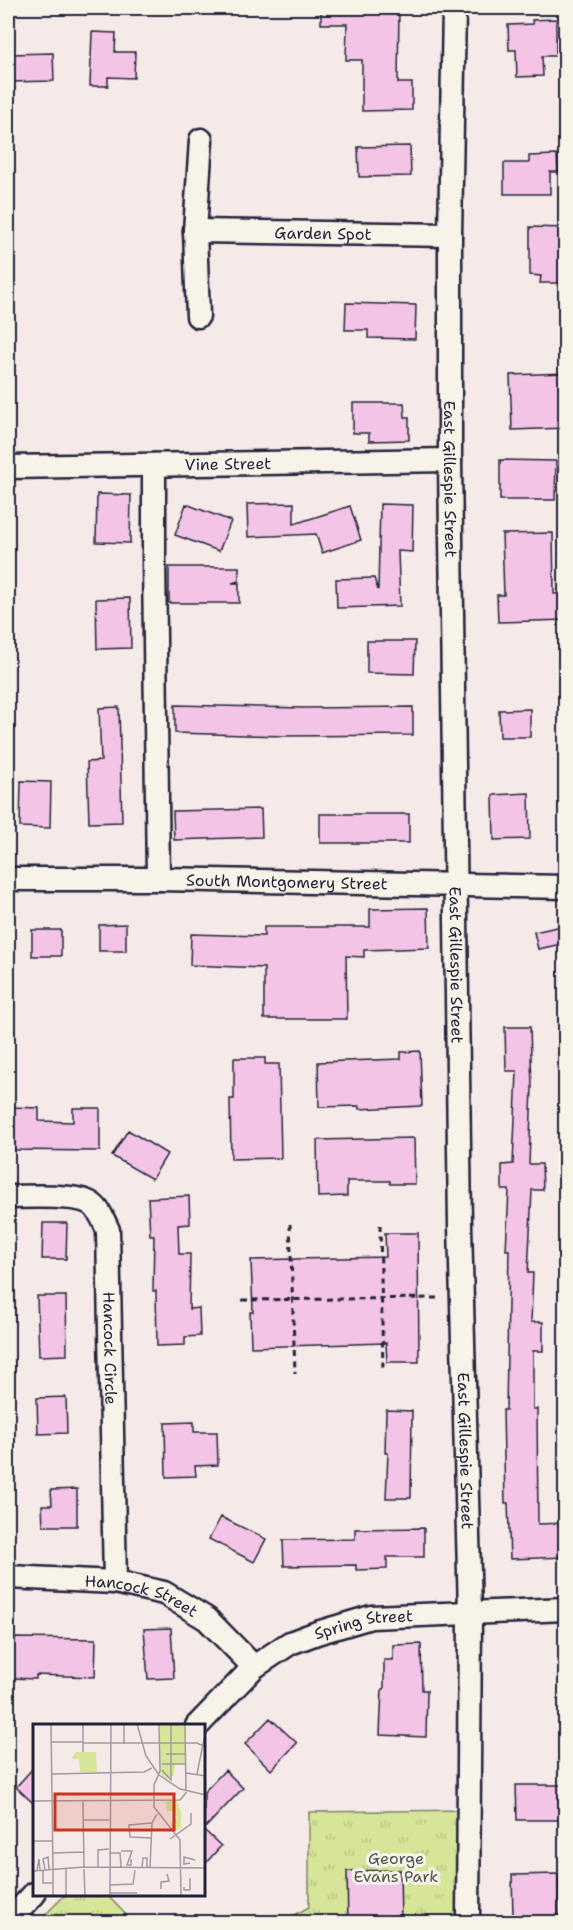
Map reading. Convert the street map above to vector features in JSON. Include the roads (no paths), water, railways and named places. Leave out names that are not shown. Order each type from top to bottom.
[{"type":"street","name":"East Gillespie Street","points":[[454,8],[450,235],[450,460],[462,1326],[470,1612],[468,1923]]},
{"type":"street","points":[[198,316],[195,231],[201,140]]},
{"type":"street","name":"Garden Spot","points":[[195,231],[450,235]]},
{"type":"street","name":"Vine Street","points":[[8,467],[450,460]]},
{"type":"street","points":[[154,465],[158,879]]},
{"type":"street","name":"South Montgomery Street","points":[[8,879],[158,879],[566,887]]},
{"type":"street","name":"Hancock Circle","points":[[8,1197],[70,1198],[88,1202],[99,1211],[108,1230],[115,1582]]},
{"type":"street","name":"Hancock Street","points":[[8,1577],[115,1582],[164,1593],[207,1619],[255,1667]]},
{"type":"street","name":"Spring Street","points":[[199,1724],[255,1667],[290,1643],[371,1617],[566,1609]]},
{"type":"street","points":[[8,1922],[33,1895]]},
{"type":"park label","name":"George Evans Park","points":[[396,1867]]}]
